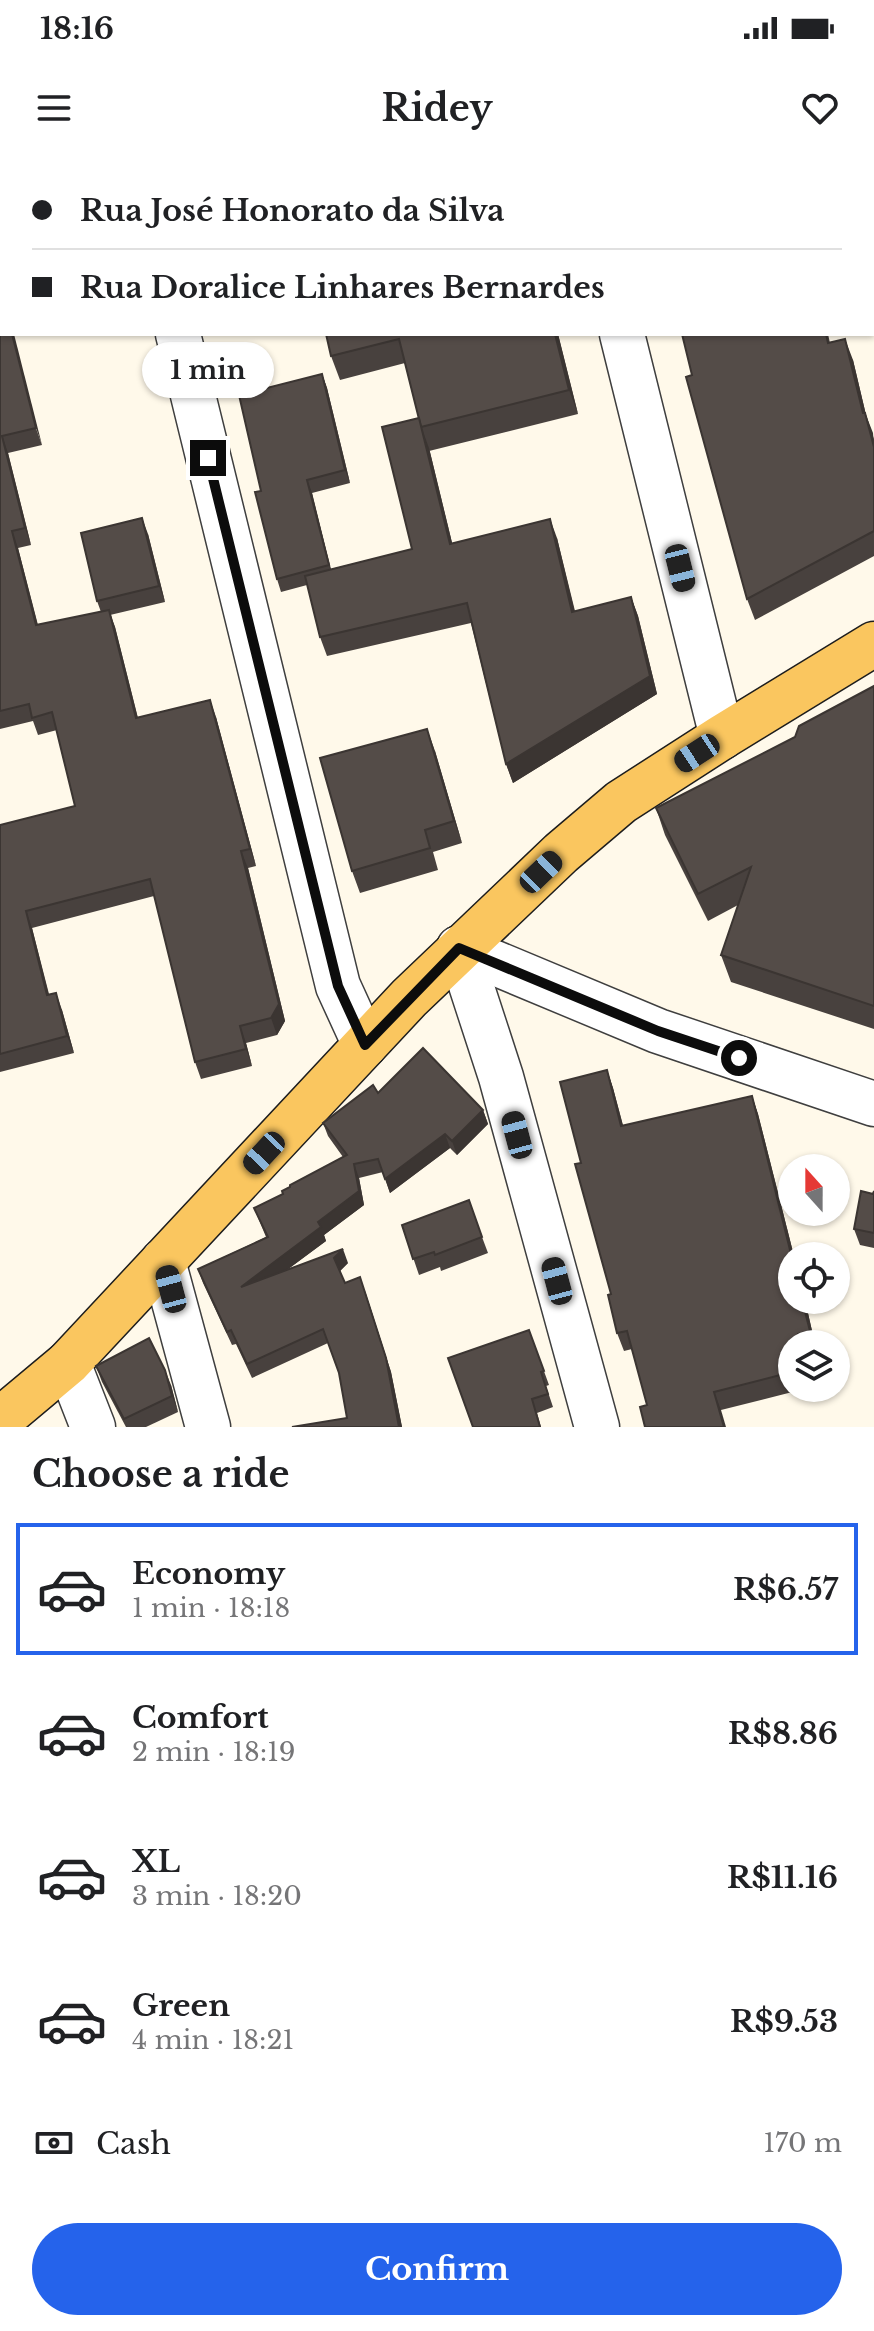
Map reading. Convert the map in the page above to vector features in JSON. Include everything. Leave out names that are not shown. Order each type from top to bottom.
[{"type":"main road","points":[[1,1417],[68,1363],[365,1045],[459,948],[561,853],[621,802],[874,644]]},
{"type":"street","points":[[178,336],[338,986],[365,1045]]},
{"type":"street","points":[[622,336],[722,737]]},
{"type":"street","points":[[459,948],[658,1031],[874,1104]]},
{"type":"street","points":[[459,948],[501,1077],[597,1427]]},
{"type":"street","points":[[163,1261],[208,1427]]},
{"type":"street","points":[[68,1363],[93,1427]]},
{"type":"building","points":[[0,336],[13,336],[36,428],[2,436],[25,528],[12,531],[36,625],[109,610],[136,718],[210,700],[250,849],[241,851],[279,1004],[271,1018],[240,1026],[246,1049],[195,1062],[150,879],[26,911],[47,995],[56,993],[67,1036],[0,1054],[0,825],[75,806],[52,712],[32,718],[29,704],[0,711]]},
{"type":"building","points":[[326,336],[556,336],[569,390],[421,427],[399,339],[331,356]]},
{"type":"building","points":[[682,336],[826,336],[828,343],[845,339],[874,447],[874,531],[747,599],[686,377],[692,375]]},
{"type":"building","points":[[322,374],[345,470],[307,480],[329,565],[277,579],[255,492],[261,491],[239,395]]},
{"type":"building","points":[[419,418],[450,544],[550,519],[572,612],[631,597],[650,676],[506,764],[467,603],[320,637],[305,576],[412,549],[382,427]]},
{"type":"building","points":[[142,518],[159,586],[97,601],[81,533]]},
{"type":"building","points":[[874,686],[874,1006],[721,955],[751,867],[698,894],[656,808],[795,737],[799,726]]},
{"type":"building","points":[[427,729],[454,821],[425,830],[430,848],[352,871],[320,758]]},
{"type":"building","points":[[423,1048],[483,1110],[452,1141],[445,1134],[385,1179],[378,1159],[354,1164],[359,1191],[318,1222],[321,1227],[241,1287],[343,1249],[334,1258],[345,1283],[360,1277],[386,1358],[399,1427],[292,1427],[347,1418],[339,1373],[323,1329],[247,1364],[231,1330],[227,1332],[198,1269],[268,1237],[254,1208],[347,1155],[323,1123],[373,1085],[378,1093]]},
{"type":"building","points":[[607,1070],[621,1126],[752,1096],[778,1201],[778,1226],[784,1226],[788,1242],[778,1242],[778,1314],[806,1314],[810,1330],[778,1330],[778,1376],[714,1392],[724,1427],[645,1427],[640,1407],[647,1405],[627,1331],[617,1333],[608,1295],[611,1294],[575,1164],[581,1163],[560,1082]]},
{"type":"building","points":[[861,1191],[873,1194],[874,1191],[874,1233],[854,1229]]},
{"type":"building","points":[[469,1200],[482,1237],[435,1255],[434,1252],[413,1259],[402,1225]]},
{"type":"building","points":[[529,1330],[544,1371],[541,1372],[548,1394],[532,1399],[540,1427],[473,1427],[448,1358]]},
{"type":"building","points":[[149,1338],[165,1370],[172,1396],[124,1419],[96,1366]]},
{"type":"route","points":[[208,458],[338,986],[365,1045],[459,948],[658,1031],[739,1058]]}]
